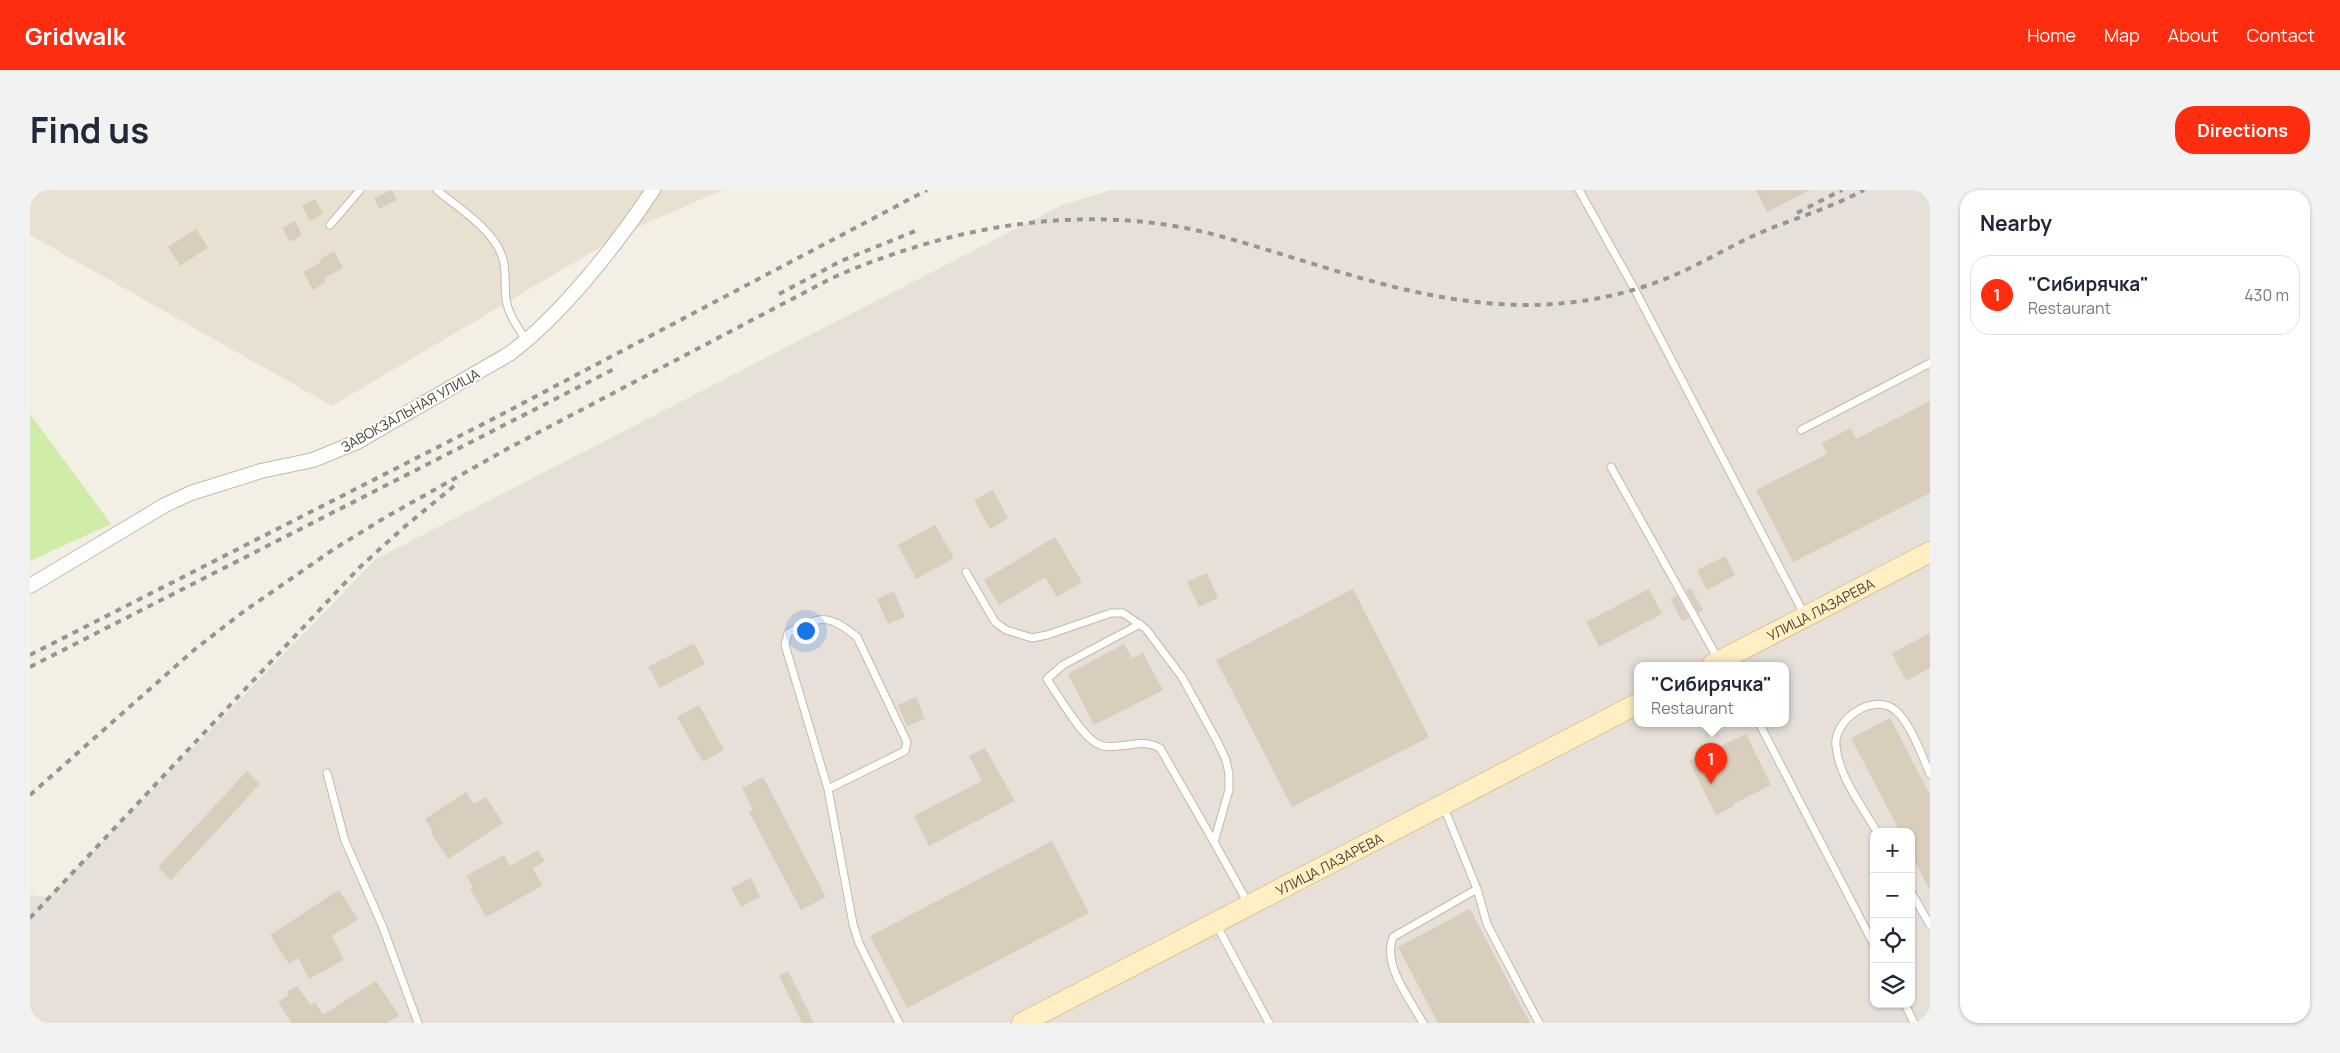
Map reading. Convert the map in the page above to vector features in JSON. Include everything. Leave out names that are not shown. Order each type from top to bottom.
[{"type":"main road","name":"УЛИЦА ЛАЗАРЕВА","points":[[1724,662],[1930,552]]},
{"type":"main road","name":"УЛИЦА ЛАЗАРЕВА","points":[[1022,1023],[1634,706]]},
{"type":"street","name":"ЗАВОКЗАЛЬНАЯ УЛИЦА","points":[[30,586],[165,505],[191,493],[261,471],[313,460],[357,442],[488,366],[527,341],[578,287],[653,190]]},
{"type":"lane","points":[[330,225],[360,190]]},
{"type":"lane","points":[[437,190],[479,225],[498,247],[505,270],[506,300],[514,320],[527,341]]},
{"type":"lane","points":[[1579,190],[1635,290],[1806,617]]},
{"type":"lane","points":[[1801,430],[1930,363]]},
{"type":"lane","points":[[1611,467],[1721,662]]},
{"type":"lane","points":[[966,572],[995,622],[1006,630],[1032,638],[1111,613],[1123,613],[1140,624],[1182,677],[1226,760],[1229,774],[1229,790],[1214,842]]},
{"type":"lane","points":[[828,789],[905,751],[907,742],[857,637],[844,626],[829,618],[811,621],[788,633],[785,645],[828,789],[858,943],[899,1023]]},
{"type":"lane","points":[[1140,624],[1063,665],[1047,679],[1087,736],[1096,743],[1118,746],[1143,743],[1160,748],[1249,905]]},
{"type":"lane","points":[[1875,828],[1843,772],[1837,756],[1836,744],[1841,725],[1862,708],[1885,705],[1894,709],[1903,718],[1930,774]]},
{"type":"lane","points":[[1761,727],[1870,937]]},
{"type":"lane","points":[[327,773],[345,841],[382,925],[418,1023]]},
{"type":"lane","points":[[1443,805],[1477,889],[1487,924],[1539,1023]]},
{"type":"lane","points":[[1423,1023],[1394,970],[1390,945],[1393,937],[1477,889]]},
{"type":"lane","points":[[1915,899],[1930,925]]},
{"type":"lane","points":[[1216,923],[1269,1023]]},
{"type":"lane","points":[[1906,1008],[1914,1023]]},
{"type":"shaded area","points":[[30,190],[722,190],[624,233],[332,406],[30,235]]},
{"type":"shaded area","points":[[1112,190],[1930,190],[1930,1023],[30,1023],[30,895],[49,897],[376,559],[1062,205]]},
{"type":"shaded area","points":[[1930,494],[1930,532],[1921,536],[1906,507]]},
{"type":"green space","points":[[30,414],[111,524],[30,561]]},
{"type":"building","points":[[392,190],[397,200],[379,209],[374,198]]},
{"type":"building","points":[[1756,190],[1810,190],[1767,212]]},
{"type":"building","points":[[315,199],[323,214],[310,221],[302,206]]},
{"type":"building","points":[[295,221],[302,235],[290,242],[282,228]]},
{"type":"building","points":[[196,229],[208,248],[180,266],[168,247]]},
{"type":"building","points":[[334,251],[343,268],[324,278],[326,282],[313,290],[303,272],[321,262],[320,259]]},
{"type":"building","points":[[1930,401],[1930,493],[1793,562],[1756,490],[1827,454],[1822,443],[1851,428],[1856,439]]},
{"type":"building","points":[[993,490],[1008,518],[990,529],[974,500]]},
{"type":"building","points":[[935,525],[954,558],[916,579],[898,545]]},
{"type":"building","points":[[1055,537],[1082,582],[1057,597],[1045,577],[999,605],[984,580]]},
{"type":"building","points":[[1725,556],[1735,575],[1707,590],[1697,570]]},
{"type":"building","points":[[1207,573],[1218,598],[1199,607],[1187,582]]},
{"type":"building","points":[[1691,588],[1703,610],[1698,613],[1686,591]]},
{"type":"building","points":[[1353,589],[1429,737],[1292,807],[1216,660]]},
{"type":"building","points":[[1649,589],[1662,614],[1599,647],[1586,622]]},
{"type":"building","points":[[894,591],[905,617],[888,624],[877,599]]},
{"type":"building","points":[[1677,596],[1689,618],[1682,621],[1670,599]]},
{"type":"building","points":[[1930,633],[1930,668],[1906,681],[1892,653]]},
{"type":"building","points":[[694,643],[705,664],[660,688],[648,667]]},
{"type":"building","points":[[1124,644],[1132,658],[1143,653],[1163,690],[1094,725],[1068,674]]},
{"type":"building","points":[[916,697],[925,719],[907,726],[898,705]]},
{"type":"building","points":[[699,705],[724,750],[703,762],[677,717]]},
{"type":"building","points":[[1890,718],[1930,795],[1930,890],[1915,862],[1915,828],[1898,828],[1851,738]]},
{"type":"building","points":[[1746,734],[1771,785],[1733,804],[1734,806],[1716,815],[1689,761]]},
{"type":"building","points":[[985,748],[1015,801],[929,846],[914,816],[982,781],[969,756]]},
{"type":"building","points":[[247,771],[260,784],[171,880],[158,867]]},
{"type":"building","points":[[763,777],[826,897],[801,910],[749,812],[753,810],[742,788]]},
{"type":"building","points":[[466,792],[474,804],[486,797],[503,823],[448,859],[431,833],[433,831],[425,819]]},
{"type":"building","points":[[1052,841],[1089,913],[907,1008],[870,936]]},
{"type":"building","points":[[538,850],[545,861],[533,868],[542,886],[486,917],[470,889],[473,887],[466,876],[504,855],[510,866]]},
{"type":"building","points":[[751,878],[760,897],[741,907],[731,888]]},
{"type":"building","points":[[339,890],[358,919],[332,936],[344,960],[309,979],[298,958],[289,964],[270,935]]},
{"type":"building","points":[[1470,909],[1530,1023],[1438,1023],[1398,947]]},
{"type":"building","points":[[788,971],[814,1023],[802,1023],[779,976]]},
{"type":"building","points":[[376,981],[399,1015],[387,1023],[292,1023],[278,1002],[289,995],[287,992],[297,986],[311,1005],[315,1002],[323,1015]]},
{"type":"railway","points":[[30,655],[491,420],[927,190]]},
{"type":"railway","points":[[1797,213],[1842,190]]},
{"type":"railway","points":[[30,795],[194,650],[243,612],[334,549],[386,517],[507,449],[832,278],[925,244],[973,232],[1021,224],[1070,220],[1119,220],[1167,225],[1216,235],[1368,280],[1445,298],[1484,303],[1545,305],[1584,301],[1640,288],[1687,269],[1755,235],[1837,203],[1864,190]]},
{"type":"railway","points":[[779,294],[841,261],[920,229]]},
{"type":"railway","points":[[30,667],[618,367]]},
{"type":"railway","points":[[30,918],[359,568],[403,528],[459,482]]},
{"type":"place","name":"\"Сибирячка\"","points":[[1711,784]]}]
